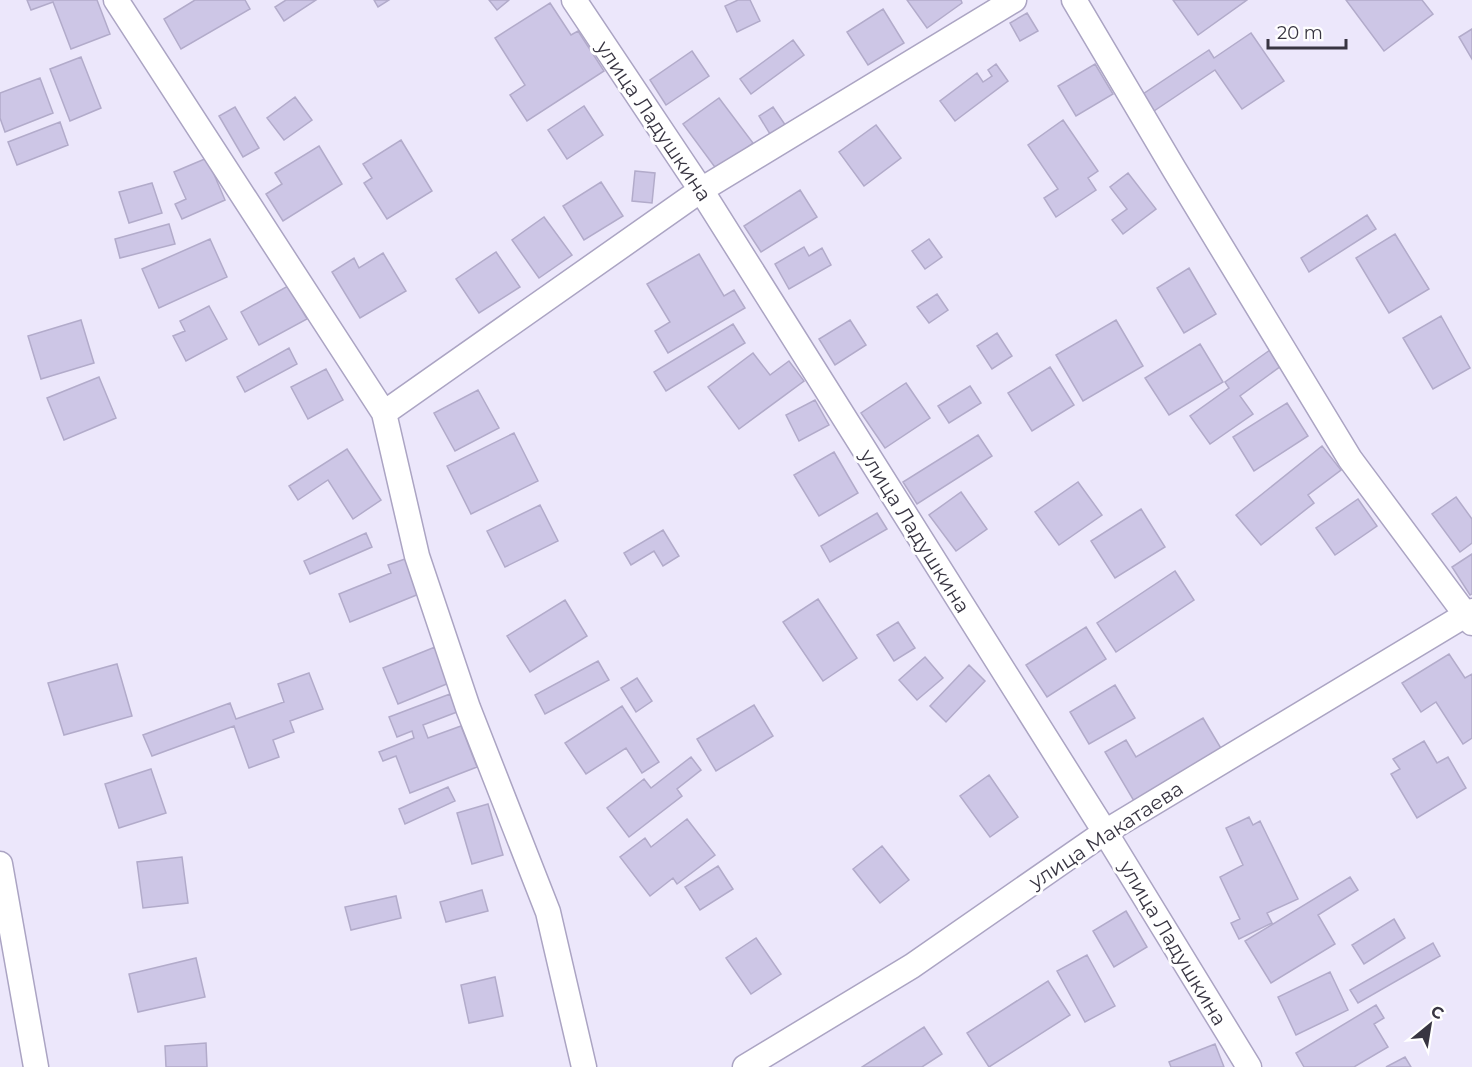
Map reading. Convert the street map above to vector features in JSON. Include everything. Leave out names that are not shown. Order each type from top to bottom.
[{"type":"street","points":[[116,0],[384,413],[417,556],[468,708],[548,912],[584,1067]]},
{"type":"street","name":"улица Ладушкина","points":[[574,0],[701,190],[1105,832],[1249,1067]]},
{"type":"street","points":[[384,413],[701,190],[1014,0]]},
{"type":"street","points":[[1074,0],[1174,170],[1350,459],[1470,617]]},
{"type":"street","name":"улица Макатаева","points":[[745,1067],[912,966],[1105,832],[1470,617]]},
{"type":"street","points":[[0,864],[36,1067]]},
{"type":"building","points":[[27,0],[97,0],[110,34],[71,49],[53,2],[31,10]]},
{"type":"building","points":[[195,0],[245,0],[250,9],[181,49],[164,19]]},
{"type":"building","points":[[286,0],[316,0],[284,21],[275,7]]},
{"type":"building","points":[[374,0],[389,0],[378,7]]},
{"type":"building","points":[[489,0],[509,0],[497,10]]},
{"type":"building","points":[[738,0],[750,0],[760,21],[737,32],[725,6]]},
{"type":"building","points":[[907,0],[961,0],[962,3],[927,28]]},
{"type":"building","points":[[1173,0],[1247,0],[1198,35]]},
{"type":"building","points":[[1346,0],[1422,0],[1433,14],[1384,51]]},
{"type":"building","points":[[550,3],[571,35],[578,31],[604,71],[527,121],[510,95],[525,85],[495,38]]},
{"type":"building","points":[[883,9],[904,43],[868,65],[847,32]]},
{"type":"building","points":[[1027,13],[1038,31],[1020,41],[1010,23]]},
{"type":"building","points":[[1472,29],[1472,59],[1459,37]]},
{"type":"building","points":[[1251,33],[1284,81],[1242,109],[1215,70],[1151,113],[1140,96],[1209,50],[1214,58]]},
{"type":"building","points":[[793,40],[804,55],[751,94],[740,79]]},
{"type":"building","points":[[692,51],[709,76],[666,105],[650,80]]},
{"type":"building","points":[[81,57],[101,108],[70,121],[50,69]]},
{"type":"building","points":[[996,64],[1008,81],[955,121],[940,101],[977,73],[983,82],[992,76],[988,70]]},
{"type":"building","points":[[1095,64],[1113,94],[1076,116],[1058,86]]},
{"type":"building","points":[[40,78],[53,113],[5,132],[0,118],[0,93]]},
{"type":"building","points":[[295,97],[312,120],[284,140],[267,118]]},
{"type":"building","points":[[719,98],[753,143],[717,170],[683,124]]},
{"type":"building","points":[[584,106],[603,135],[567,159],[548,130]]},
{"type":"building","points":[[235,107],[259,148],[243,157],[219,116]]},
{"type":"building","points":[[773,107],[788,129],[773,139],[759,116]]},
{"type":"building","points":[[1063,120],[1098,171],[1088,178],[1096,190],[1056,217],[1044,198],[1058,189],[1028,145]]},
{"type":"building","points":[[60,122],[68,145],[17,165],[8,142]]},
{"type":"building","points":[[876,125],[901,158],[864,186],[839,152]]},
{"type":"building","points":[[401,140],[432,191],[387,219],[364,183],[372,178],[363,164]]},
{"type":"building","points":[[319,146],[342,184],[283,221],[266,194],[282,184],[275,173]]},
{"type":"building","points":[[207,158],[225,200],[182,219],[175,204],[186,199],[174,172]]},
{"type":"building","points":[[635,171],[655,173],[652,203],[632,201]]},
{"type":"building","points":[[1128,173],[1156,209],[1123,234],[1112,220],[1127,209],[1110,187]]},
{"type":"building","points":[[601,182],[623,216],[584,240],[563,206]]},
{"type":"building","points":[[152,183],[162,213],[129,223],[119,192]]},
{"type":"building","points":[[800,190],[817,217],[761,252],[744,226]]},
{"type":"building","points":[[1367,215],[1376,229],[1309,272],[1301,258]]},
{"type":"building","points":[[544,217],[572,255],[539,278],[512,240]]},
{"type":"building","points":[[169,224],[175,244],[120,258],[115,239]]},
{"type":"building","points":[[1395,234],[1429,289],[1389,313],[1356,258]]},
{"type":"building","points":[[210,239],[227,277],[159,308],[142,269]]},
{"type":"building","points":[[929,239],[942,257],[925,269],[912,251]]},
{"type":"building","points":[[804,247],[809,256],[822,248],[831,265],[789,289],[775,264]]},
{"type":"building","points":[[496,252],[520,287],[479,313],[456,279]]},
{"type":"building","points":[[383,253],[406,291],[360,318],[332,272],[354,258],[359,268]]},
{"type":"building","points":[[699,254],[724,296],[734,290],[745,308],[668,353],[655,331],[670,322],[647,284]]},
{"type":"building","points":[[1189,268],[1216,314],[1184,333],[1157,288]]},
{"type":"building","points":[[288,286],[307,319],[259,345],[241,312]]},
{"type":"building","points":[[937,294],[948,310],[929,323],[917,307]]},
{"type":"building","points":[[209,306],[227,339],[186,361],[173,336],[185,331],[180,321]]},
{"type":"building","points":[[1441,316],[1470,368],[1433,389],[1403,338]]},
{"type":"building","points":[[81,320],[94,363],[41,379],[28,336]]},
{"type":"building","points":[[850,320],[866,345],[835,365],[819,339]]},
{"type":"building","points":[[1116,320],[1143,366],[1083,401],[1056,355]]},
{"type":"building","points":[[733,324],[745,343],[666,391],[654,372]]},
{"type":"building","points":[[997,333],[1012,356],[992,369],[977,346]]},
{"type":"building","points":[[1200,344],[1223,382],[1169,415],[1145,378]]},
{"type":"building","points":[[289,348],[297,364],[245,392],[237,377]]},
{"type":"building","points":[[1270,350],[1281,366],[1240,396],[1253,414],[1210,444],[1190,416],[1229,388],[1225,382]]},
{"type":"building","points":[[753,353],[770,375],[789,361],[804,381],[739,429],[708,387]]},
{"type":"building","points":[[1050,367],[1074,405],[1032,431],[1008,393]]},
{"type":"building","points":[[326,369],[343,400],[308,419],[291,387]]},
{"type":"building","points":[[99,377],[116,418],[64,440],[47,398]]},
{"type":"building","points":[[906,383],[930,418],[885,448],[861,413]]},
{"type":"building","points":[[970,386],[981,403],[949,423],[938,406]]},
{"type":"building","points":[[478,390],[499,428],[455,451],[434,413]]},
{"type":"building","points":[[815,400],[829,425],[799,441],[786,415]]},
{"type":"building","points":[[1287,403],[1308,436],[1254,471],[1233,437]]},
{"type":"building","points":[[514,433],[538,481],[471,514],[447,466]]},
{"type":"building","points":[[978,435],[992,456],[917,504],[903,482]]},
{"type":"building","points":[[1322,446],[1341,470],[1308,495],[1314,503],[1261,545],[1236,515]]},
{"type":"building","points":[[347,449],[381,500],[353,519],[328,480],[298,500],[289,486]]},
{"type":"building","points":[[834,452],[858,493],[819,516],[794,475]]},
{"type":"building","points":[[1078,482],[1102,515],[1059,545],[1035,512]]},
{"type":"building","points":[[961,492],[987,529],[956,551],[929,515]]},
{"type":"building","points":[[1456,497],[1472,519],[1472,543],[1460,552],[1432,514]]},
{"type":"building","points":[[1358,499],[1377,526],[1335,555],[1316,528]]},
{"type":"building","points":[[540,505],[558,541],[505,567],[487,531]]},
{"type":"building","points":[[1141,509],[1165,547],[1115,578],[1091,541]]},
{"type":"building","points":[[877,513],[887,529],[830,562],[821,546]]},
{"type":"building","points":[[663,530],[679,556],[663,566],[654,551],[631,565],[624,553]]},
{"type":"building","points":[[366,533],[372,547],[310,574],[304,561]]},
{"type":"building","points":[[1472,554],[1472,594],[1470,595],[1452,567]]},
{"type":"building","points":[[405,559],[419,594],[350,622],[339,594],[391,573],[388,565]]},
{"type":"building","points":[[1175,571],[1194,600],[1116,652],[1097,623]]},
{"type":"building","points":[[818,599],[857,658],[823,681],[783,622]]},
{"type":"building","points":[[565,600],[587,636],[530,672],[507,636]]},
{"type":"building","points":[[898,622],[915,648],[894,661],[877,635]]},
{"type":"building","points":[[1086,627],[1106,659],[1047,697],[1026,665]]},
{"type":"building","points":[[435,647],[449,683],[398,704],[383,668]]},
{"type":"building","points":[[1449,654],[1465,678],[1472,674],[1472,738],[1463,744],[1436,702],[1421,712],[1402,683]]},
{"type":"building","points":[[925,657],[943,678],[917,700],[899,680]]},
{"type":"building","points":[[598,661],[609,680],[545,714],[535,695]]},
{"type":"building","points":[[117,664],[132,716],[64,735],[48,683]]},
{"type":"building","points":[[969,665],[985,681],[946,722],[930,706]]},
{"type":"building","points":[[309,673],[323,709],[290,721],[294,732],[273,740],[279,757],[249,768],[234,726],[152,756],[143,735],[230,703],[236,719],[284,702],[278,684]]},
{"type":"building","points":[[637,678],[652,701],[636,712],[621,688]]},
{"type":"building","points":[[1115,685],[1135,718],[1089,744],[1070,712]]},
{"type":"building","points":[[450,694],[457,712],[423,725],[428,738],[461,726],[477,767],[410,793],[396,756],[383,761],[379,752],[414,738],[412,731],[397,737],[389,717]]},
{"type":"building","points":[[754,705],[773,736],[716,771],[697,739]]},
{"type":"building","points":[[622,706],[659,762],[642,773],[626,748],[586,774],[565,743]]},
{"type":"building","points":[[1203,718],[1222,750],[1134,801],[1105,752],[1126,740],[1136,757]]},
{"type":"building","points":[[1424,741],[1437,763],[1448,757],[1466,788],[1417,818],[1391,774],[1400,769],[1393,759]]},
{"type":"building","points":[[691,757],[701,770],[677,789],[682,796],[629,837],[607,808],[644,779],[651,788]]},
{"type":"building","points":[[151,769],[166,813],[119,828],[105,784]]},
{"type":"building","points":[[989,775],[1018,817],[990,837],[960,796]]},
{"type":"building","points":[[448,787],[455,801],[405,824],[399,809]]},
{"type":"building","points":[[488,804],[503,855],[472,864],[457,813]]},
{"type":"building","points":[[1249,817],[1253,825],[1260,821],[1298,899],[1267,913],[1272,923],[1239,939],[1231,923],[1240,919],[1220,877],[1243,865],[1226,828]]},
{"type":"building","points":[[687,819],[715,855],[677,884],[673,878],[650,896],[620,857],[645,838],[651,847]]},
{"type":"building","points":[[882,846],[909,880],[880,903],[853,869]]},
{"type":"building","points":[[182,857],[188,903],[143,908],[137,862]]},
{"type":"building","points":[[718,866],[733,889],[700,910],[685,887]]},
{"type":"building","points":[[1350,877],[1358,890],[1318,915],[1335,944],[1271,983],[1245,941]]},
{"type":"building","points":[[482,890],[488,911],[446,922],[440,902]]},
{"type":"building","points":[[396,896],[401,918],[351,930],[345,907]]},
{"type":"building","points":[[1126,911],[1147,947],[1114,967],[1093,931]]},
{"type":"building","points":[[1394,919],[1405,938],[1364,964],[1352,945]]},
{"type":"building","points":[[756,938],[781,974],[751,994],[726,958]]},
{"type":"building","points":[[1433,943],[1440,956],[1358,1003],[1350,990]]},
{"type":"building","points":[[1087,955],[1115,1006],[1085,1022],[1057,971]]},
{"type":"building","points":[[196,958],[205,997],[138,1012],[129,974]]},
{"type":"building","points":[[1330,972],[1348,1010],[1296,1035],[1278,997]]},
{"type":"building","points":[[495,977],[503,1016],[469,1023],[461,985]]},
{"type":"building","points":[[1048,981],[1070,1015],[989,1067],[967,1033]]},
{"type":"building","points":[[1376,1005],[1384,1018],[1374,1024],[1388,1047],[1354,1067],[1304,1067],[1296,1053]]},
{"type":"building","points":[[924,1027],[942,1054],[922,1067],[862,1067]]},
{"type":"building","points":[[206,1043],[207,1067],[166,1067],[165,1046]]},
{"type":"building","points":[[1215,1044],[1224,1067],[1171,1067],[1169,1062]]},
{"type":"building","points":[[1405,1057],[1411,1067],[1386,1067]]}]
